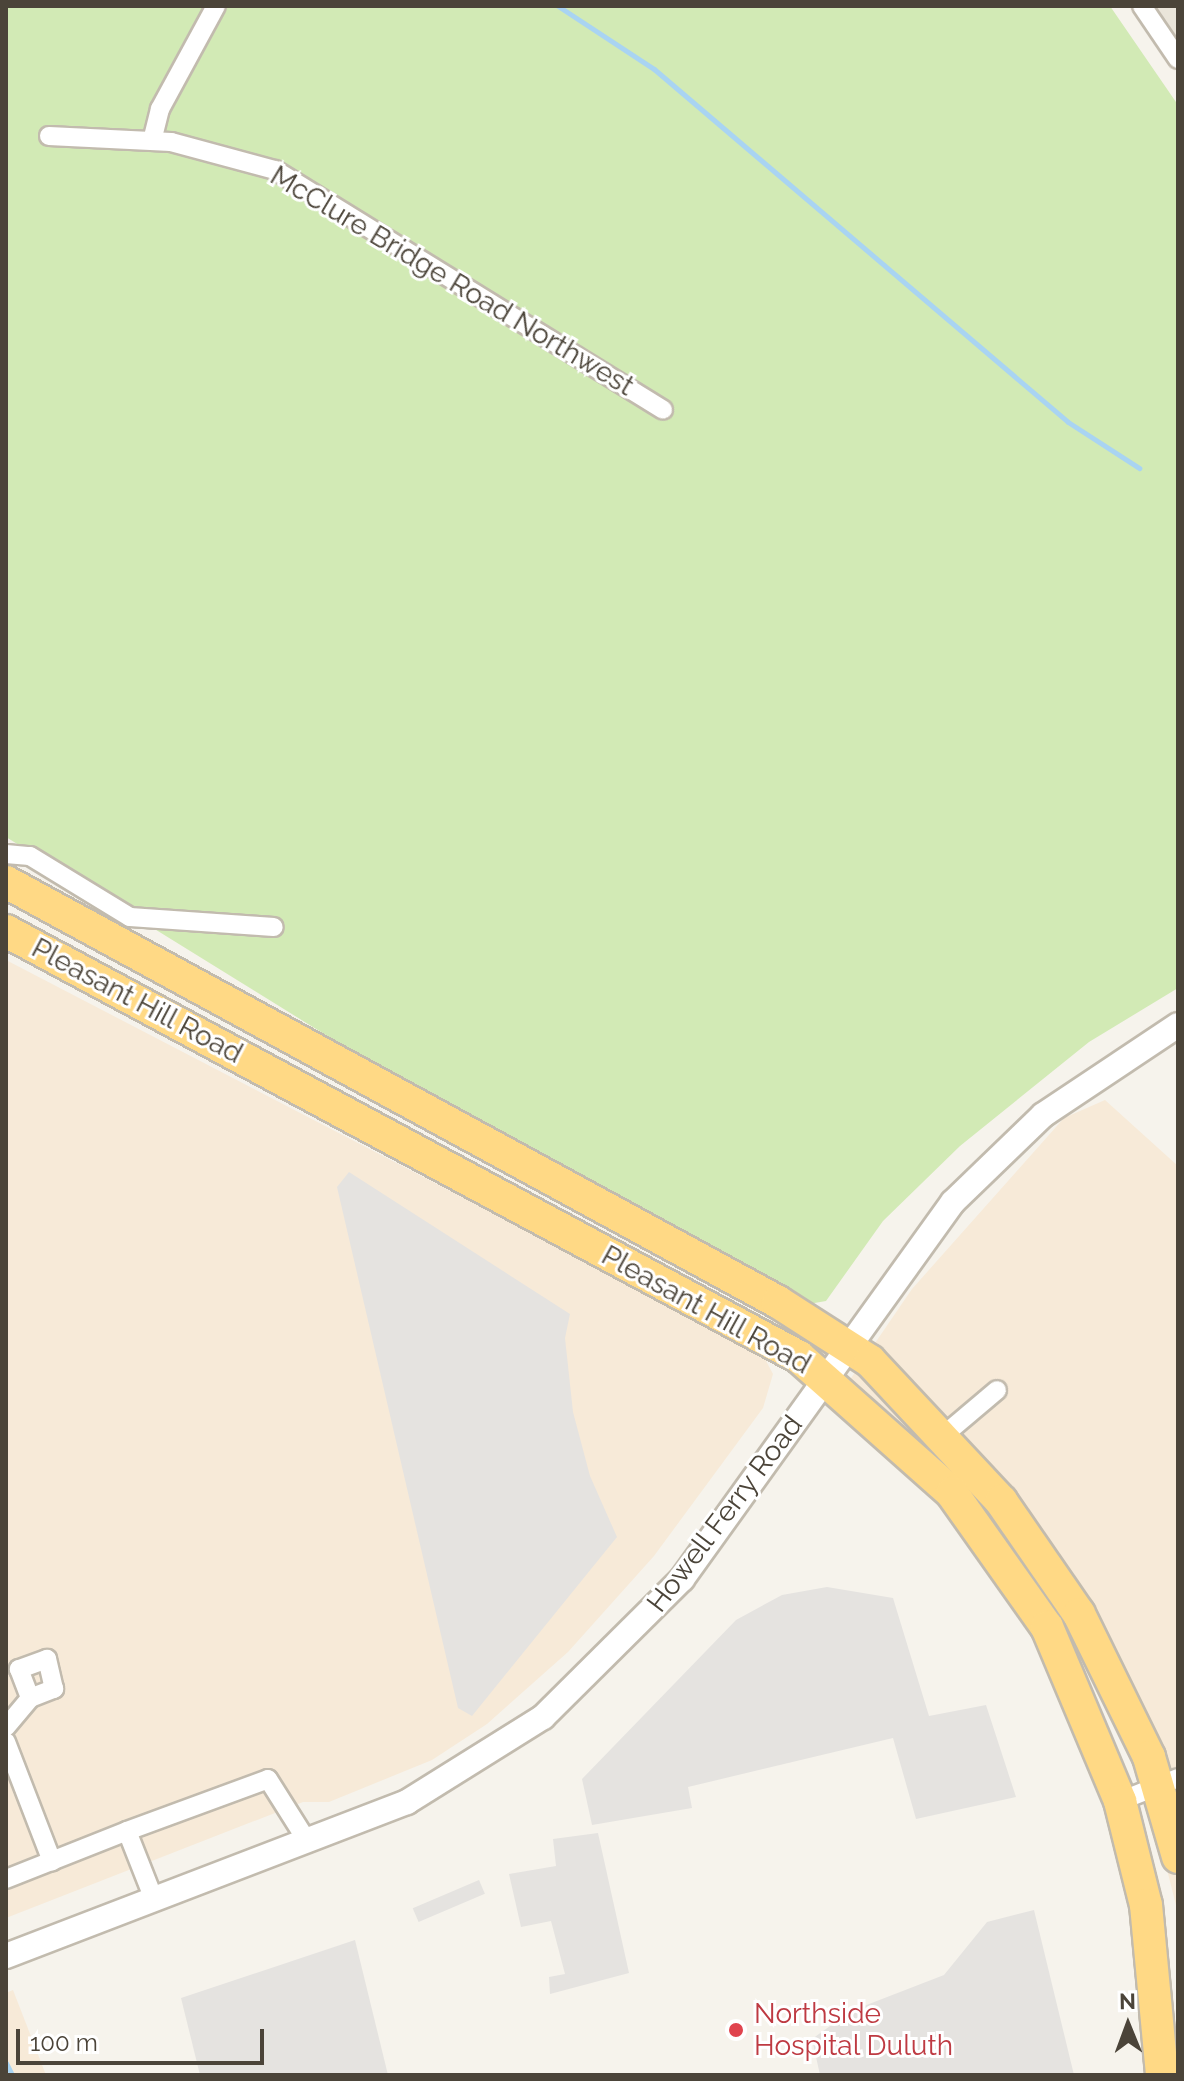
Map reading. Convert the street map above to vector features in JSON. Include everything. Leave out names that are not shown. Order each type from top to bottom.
[{"type":"highway","name":"Pleasant Hill Road","points":[[6,882],[847,1345],[945,1434],[1079,1614],[1168,1782],[1178,1857]]},
{"type":"highway","name":"Pleasant Hill Road","points":[[6,931],[825,1378],[952,1493],[1013,1575],[1072,1676],[1120,1801],[1148,1920],[1162,2075]]},
{"type":"street","points":[[152,141],[160,109],[216,6]]},
{"type":"street","points":[[1142,6],[1178,59]]},
{"type":"street","name":"McClure Bridge Road Northwest","points":[[49,136],[152,141],[217,150],[275,170],[663,410]]},
{"type":"street","points":[[6,854],[30,856],[130,917],[274,927]]},
{"type":"street","name":"Howell Ferry Road","points":[[6,1956],[407,1802],[543,1717],[624,1642],[682,1579],[912,1250],[1005,1150],[1043,1115],[1178,1025]]},
{"type":"street","points":[[945,1434],[997,1390]]},
{"type":"street","points":[[6,1727],[30,1698]]},
{"type":"street","points":[[6,1742],[52,1861]]},
{"type":"street","points":[[6,1879],[268,1779],[307,1841]]},
{"type":"street","points":[[1120,1801],[1168,1782]]},
{"type":"street","points":[[127,1831],[153,1897]]},
{"type":"shaded area","points":[[1153,6],[1178,6],[1178,38],[1164,19]]},
{"type":"shaded area","points":[[6,960],[654,1297],[764,1357],[773,1374],[763,1408],[654,1556],[568,1652],[487,1724],[432,1760],[329,1802],[303,1802],[6,1918]]},
{"type":"shaded area","points":[[1105,1100],[1178,1166],[1178,1913],[1144,1779],[1077,1640],[982,1507],[847,1384],[912,1289],[1064,1118]]},
{"type":"shaded area","points":[[349,1172],[570,1314],[565,1338],[573,1412],[590,1476],[617,1537],[472,1716],[458,1708],[337,1187]]},
{"type":"shaded area","points":[[827,1587],[893,1598],[929,1716],[986,1705],[1016,1797],[916,1819],[893,1738],[688,1787],[692,1808],[592,1825],[582,1779],[736,1620],[782,1595]]},
{"type":"shaded area","points":[[598,1833],[629,1973],[550,1994],[549,1977],[565,1974],[551,1921],[521,1927],[509,1874],[556,1866],[553,1839]]},
{"type":"shaded area","points":[[479,1880],[485,1894],[419,1922],[413,1908]]},
{"type":"shaded area","points":[[1034,1910],[1074,2075],[820,2075],[812,2039],[851,2011],[944,1975],[987,1922]]},
{"type":"shaded area","points":[[355,1940],[388,2075],[200,2075],[181,1998]]},
{"type":"shaded area","points":[[13,1990],[46,2075],[6,2075],[6,1993]]},
{"type":"green space","points":[[6,6],[1110,6],[1178,105],[1178,988],[1089,1042],[960,1146],[883,1221],[826,1301],[803,1305],[497,1141],[6,837]]},
{"type":"waterway","points":[[558,6],[654,69],[1068,422],[1139,468]]},
{"type":"waterway","points":[[6,2063],[12,2075]]},
{"type":"place","name":"Northside Hospital Duluth","points":[[736,2030]]}]
